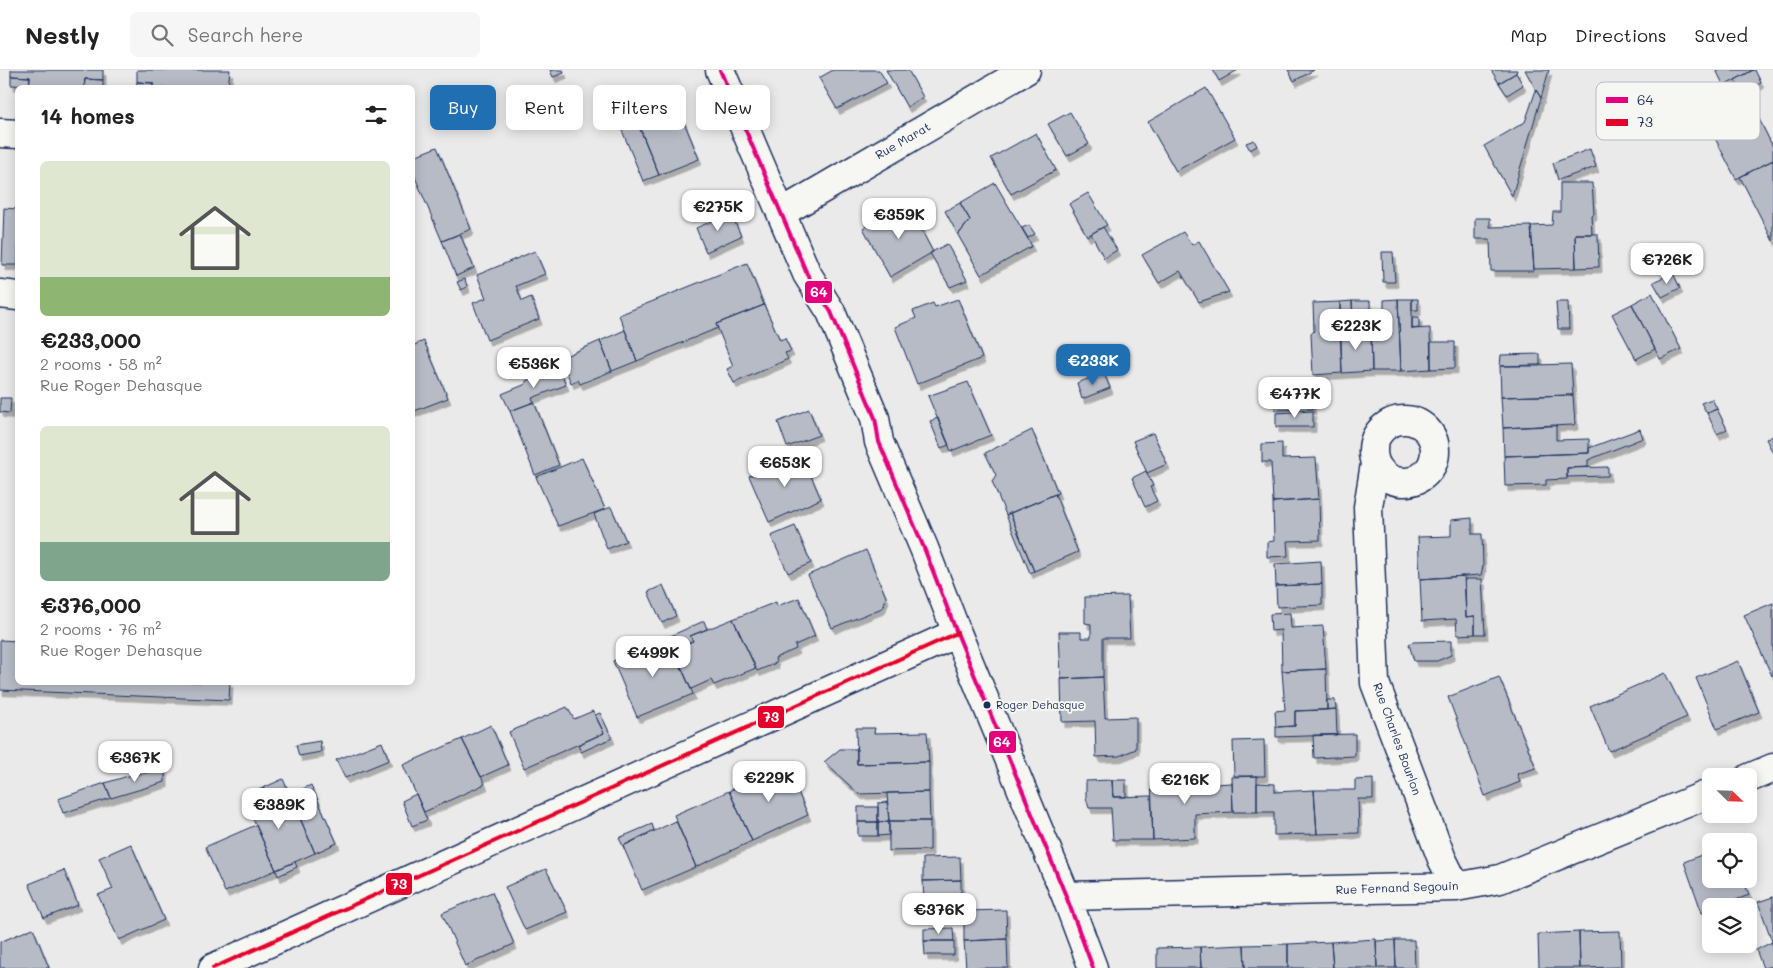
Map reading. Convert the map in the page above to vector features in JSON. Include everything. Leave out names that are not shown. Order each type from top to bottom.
[{"type":"street","points":[[720,70],[807,274],[832,312],[875,418],[879,442],[1066,896],[1093,968]]},
{"type":"street","name":"Rue Marat","points":[[781,213],[1026,70]]},
{"type":"street","points":[[0,133],[15,134]]},
{"type":"street","points":[[0,294],[15,296]]},
{"type":"street","name":"Rue Charles Bourlon","points":[[1376,464],[1368,507],[1376,683],[1442,859],[1456,887]]},
{"type":"street","points":[[213,968],[957,633]]},
{"type":"street","points":[[1758,774],[1773,768]]},
{"type":"street","name":"Rue Fernand Segouin","points":[[1066,896],[1456,887],[1500,879],[1702,797]]},
{"type":"building","points":[[11,70],[103,70],[103,80],[85,79],[84,85],[29,85],[30,77],[11,76]]},
{"type":"building","points":[[137,70],[230,70],[228,85],[153,85],[153,83],[137,82]]},
{"type":"building","points":[[550,70],[563,70],[564,73],[553,77]]},
{"type":"building","points":[[833,70],[879,70],[887,83],[837,109],[819,78]]},
{"type":"building","points":[[886,70],[908,70],[923,97],[907,107]]},
{"type":"building","points":[[1213,70],[1238,70],[1219,81]]},
{"type":"building","points":[[1288,70],[1314,70],[1294,81]]},
{"type":"building","points":[[1491,70],[1517,70],[1516,73],[1499,83]]},
{"type":"building","points":[[1525,70],[1549,70],[1541,98],[1536,90]]},
{"type":"building","points":[[1716,70],[1753,70],[1731,82],[1722,82]]},
{"type":"building","points":[[1755,70],[1761,83],[1736,82],[1735,80]]},
{"type":"building","points":[[1516,73],[1523,85],[1507,95],[1499,83]]},
{"type":"building","points":[[11,76],[30,77],[29,85],[11,85]]},
{"type":"building","points":[[85,79],[103,80],[103,85],[84,85]]},
{"type":"building","points":[[137,82],[153,83],[153,85],[136,85]]},
{"type":"building","points":[[1206,88],[1235,138],[1176,171],[1148,122]]},
{"type":"building","points":[[1536,90],[1541,98],[1512,196],[1484,146],[1525,122]]},
{"type":"building","points":[[1070,112],[1089,144],[1067,156],[1048,124]]},
{"type":"building","points":[[1760,121],[1773,147],[1773,160],[1736,179],[1716,140],[1760,140]]},
{"type":"building","points":[[686,127],[699,159],[659,175],[641,130],[686,130]]},
{"type":"building","points":[[622,130],[640,130],[659,175],[643,181]]},
{"type":"building","points":[[1036,133],[1056,170],[1011,194],[991,158]]},
{"type":"building","points":[[1254,140],[1257,146],[1250,150],[1246,143]]},
{"type":"building","points":[[437,147],[471,229],[442,241],[415,177],[415,156]]},
{"type":"building","points":[[1590,149],[1596,167],[1558,180],[1553,163]]},
{"type":"building","points":[[1773,160],[1773,241],[1740,177]]},
{"type":"building","points":[[995,183],[1032,246],[981,275],[958,235],[970,220],[960,203]]},
{"type":"building","points":[[1560,183],[1592,183],[1594,214],[1591,215],[1592,234],[1575,234],[1576,268],[1534,269],[1531,226],[1552,225],[1553,212],[1560,212]]},
{"type":"building","points":[[1088,193],[1107,225],[1087,236],[1069,204]]},
{"type":"building","points":[[910,203],[933,252],[890,277],[863,228]]},
{"type":"building","points":[[960,203],[970,220],[958,235],[945,211]]},
{"type":"building","points":[[4,208],[15,209],[15,265],[2,265]]},
{"type":"building","points":[[731,213],[741,236],[706,252],[696,228]]},
{"type":"building","points":[[1475,218],[1490,218],[1490,227],[1531,226],[1534,271],[1491,271],[1490,239],[1475,239]]},
{"type":"building","points":[[1029,225],[1035,234],[1028,238],[1022,228]]},
{"type":"building","points":[[1103,227],[1117,250],[1104,258],[1091,234]]},
{"type":"building","points":[[1183,232],[1192,245],[1199,241],[1229,292],[1199,302],[1180,271],[1159,283],[1142,255]]},
{"type":"building","points":[[460,234],[474,268],[456,276],[442,241]]},
{"type":"building","points":[[1575,234],[1598,234],[1599,267],[1576,268]]},
{"type":"building","points":[[947,244],[967,280],[950,287],[930,253]]},
{"type":"building","points":[[535,251],[545,274],[516,286],[522,301],[531,297],[539,319],[487,340],[473,303],[486,298],[477,275]]},
{"type":"building","points":[[1382,252],[1393,252],[1395,282],[1383,282]]},
{"type":"building","points":[[747,263],[764,305],[716,324],[718,328],[637,361],[619,315]]},
{"type":"building","points":[[1673,273],[1680,288],[1662,297],[1653,282]]},
{"type":"building","points":[[465,279],[467,287],[461,290],[457,282]]},
{"type":"building","points":[[1652,293],[1681,349],[1660,359],[1632,304]]},
{"type":"building","points":[[958,299],[982,358],[917,384],[895,327],[916,318],[913,311],[933,303],[935,307]]},
{"type":"building","points":[[1398,299],[1412,299],[1412,329],[1430,328],[1431,369],[1401,371]]},
{"type":"building","points":[[1398,299],[1401,371],[1372,371],[1371,330],[1391,328],[1391,319],[1384,319],[1384,300]]},
{"type":"building","points":[[1412,299],[1418,299],[1418,310],[1412,310]]},
{"type":"building","points":[[1352,301],[1353,320],[1340,320],[1340,302]]},
{"type":"building","points":[[1352,301],[1370,301],[1371,330],[1340,330],[1340,320],[1353,320]]},
{"type":"building","points":[[1340,302],[1342,373],[1313,375],[1311,334],[1314,331],[1313,303]]},
{"type":"building","points":[[1556,302],[1568,302],[1569,329],[1558,329]]},
{"type":"building","points":[[1632,304],[1655,349],[1636,359],[1612,314]]},
{"type":"building","points":[[764,305],[780,340],[785,338],[791,351],[785,353],[788,359],[734,383],[727,369],[733,366],[716,324]]},
{"type":"building","points":[[1412,317],[1419,317],[1419,328],[1412,329]]},
{"type":"building","points":[[625,330],[637,361],[612,371],[600,341]]},
{"type":"building","points":[[1340,330],[1371,330],[1372,371],[1342,373]]},
{"type":"building","points":[[424,341],[448,398],[415,411],[415,345]]},
{"type":"building","points":[[600,341],[612,371],[580,384],[578,380],[571,383],[561,358]]},
{"type":"building","points":[[1431,342],[1455,342],[1455,368],[1431,369]]},
{"type":"building","points":[[1540,354],[1540,366],[1500,366],[1501,355]]},
{"type":"building","points":[[1571,364],[1573,395],[1501,397],[1500,366]]},
{"type":"building","points":[[559,367],[566,385],[532,398],[534,402],[510,411],[502,394]]},
{"type":"building","points":[[1104,373],[1110,388],[1082,399],[1077,383]]},
{"type":"building","points":[[968,382],[991,435],[951,451],[928,396]]},
{"type":"building","points":[[1311,388],[1313,409],[1275,410],[1275,389]]},
{"type":"building","points":[[1573,395],[1575,424],[1573,425],[1503,428],[1501,397]]},
{"type":"building","points":[[0,398],[11,398],[10,413],[0,412]]},
{"type":"building","points":[[1712,399],[1717,409],[1707,413],[1701,403]]},
{"type":"building","points":[[534,402],[559,465],[535,475],[510,411]]},
{"type":"building","points":[[809,409],[819,435],[787,447],[778,422]]},
{"type":"building","points":[[1717,409],[1727,429],[1717,434],[1707,413]]},
{"type":"building","points":[[1313,411],[1313,427],[1276,427],[1276,413]]},
{"type":"building","points":[[938,418],[949,445],[941,448],[930,421]]},
{"type":"building","points":[[1556,425],[1556,440],[1589,439],[1589,453],[1504,456],[1503,428]]},
{"type":"building","points":[[1640,429],[1643,438],[1588,460],[1588,467],[1567,468],[1567,479],[1546,480],[1546,485],[1505,486],[1504,456],[1589,453],[1589,448]]},
{"type":"building","points":[[1032,430],[1058,493],[1006,515],[992,481],[996,475],[985,453]]},
{"type":"building","points":[[1153,433],[1167,464],[1147,473],[1133,441]]},
{"type":"building","points":[[1773,436],[1773,453],[1766,439]]},
{"type":"building","points":[[1282,443],[1282,459],[1316,458],[1319,499],[1273,502],[1271,462],[1262,462],[1262,444]]},
{"type":"building","points":[[802,455],[821,499],[769,522],[749,476]]},
{"type":"building","points":[[582,458],[605,509],[558,526],[536,477]]},
{"type":"building","points":[[1608,467],[1608,476],[1567,477],[1567,468]]},
{"type":"building","points":[[1146,471],[1153,486],[1150,487],[1157,501],[1145,507],[1132,478]]},
{"type":"building","points":[[1055,494],[1078,552],[1034,571],[1010,513]]},
{"type":"building","points":[[1319,499],[1320,540],[1287,541],[1288,556],[1267,557],[1267,542],[1274,541],[1273,502]]},
{"type":"building","points":[[611,507],[626,541],[607,549],[594,514]]},
{"type":"building","points":[[1010,513],[1034,571],[1030,573],[1006,515]]},
{"type":"building","points":[[1472,518],[1472,534],[1482,534],[1483,566],[1481,575],[1420,579],[1418,537],[1451,536],[1451,520]]},
{"type":"building","points":[[795,526],[811,563],[788,573],[771,536]]},
{"type":"building","points":[[866,550],[886,597],[882,608],[832,628],[808,575]]},
{"type":"building","points":[[1321,561],[1322,584],[1276,586],[1275,564]]},
{"type":"building","points":[[1464,576],[1466,617],[1475,616],[1475,634],[1457,635],[1456,619],[1422,621],[1420,579]]},
{"type":"building","points":[[1465,579],[1482,579],[1485,634],[1475,634],[1475,616],[1466,617]]},
{"type":"building","points":[[1322,584],[1322,605],[1277,607],[1276,586]]},
{"type":"building","points":[[663,585],[676,616],[662,623],[648,592]]},
{"type":"building","points":[[1128,596],[1130,638],[1103,638],[1103,677],[1061,679],[1059,632],[1081,632],[1081,638],[1091,638],[1091,624],[1085,623],[1085,597]]},
{"type":"building","points":[[799,598],[815,636],[795,645],[796,649],[775,658],[776,663],[757,671],[733,619],[776,602],[777,606]]},
{"type":"building","points":[[1773,603],[1773,675],[1772,676],[1744,615]]},
{"type":"building","points":[[1290,613],[1291,628],[1323,626],[1326,669],[1282,671],[1281,630],[1271,631],[1270,614]]},
{"type":"building","points":[[733,619],[756,668],[714,685],[711,680],[691,689],[673,648],[693,641],[690,636]]},
{"type":"building","points":[[704,621],[707,629],[690,636],[693,641],[673,648],[668,637]]},
{"type":"building","points":[[668,638],[693,694],[637,717],[613,661]]},
{"type":"building","points":[[0,640],[15,641],[15,685],[230,685],[229,700],[0,690]]},
{"type":"building","points":[[1451,641],[1451,655],[1437,661],[1414,661],[1409,644],[1413,642]]},
{"type":"building","points":[[1738,661],[1759,712],[1717,729],[1696,678]]},
{"type":"building","points":[[1326,669],[1327,710],[1295,711],[1295,726],[1276,727],[1275,711],[1285,710],[1282,671]]},
{"type":"building","points":[[1665,673],[1687,717],[1609,751],[1590,706]]},
{"type":"building","points":[[1103,677],[1105,718],[1136,717],[1136,749],[1119,756],[1096,757],[1095,721],[1062,722],[1061,679]]},
{"type":"building","points":[[1499,677],[1536,768],[1517,774],[1520,782],[1485,796],[1448,697]]},
{"type":"building","points":[[1327,700],[1335,700],[1336,709],[1327,710]]},
{"type":"building","points":[[567,707],[574,719],[593,711],[604,733],[524,768],[509,732]]},
{"type":"building","points":[[1336,709],[1337,735],[1276,737],[1276,727],[1295,726],[1295,711]]},
{"type":"building","points":[[600,713],[612,738],[581,752],[578,745],[604,733],[595,715]]},
{"type":"building","points":[[491,725],[508,765],[481,777],[462,739]]},
{"type":"building","points":[[856,728],[875,728],[874,733],[927,732],[929,762],[857,764]]},
{"type":"building","points":[[1355,734],[1355,756],[1314,758],[1313,735]]},
{"type":"building","points":[[462,739],[485,784],[424,812],[403,765]]},
{"type":"building","points":[[1264,740],[1265,776],[1234,776],[1233,741]]},
{"type":"building","points":[[320,741],[321,752],[299,756],[296,745]]},
{"type":"building","points":[[382,742],[389,760],[345,778],[336,760]]},
{"type":"building","points":[[840,749],[857,749],[857,764],[929,762],[929,792],[859,794],[824,762]]},
{"type":"building","points":[[786,765],[808,815],[752,841],[729,791]]},
{"type":"building","points":[[165,769],[165,782],[111,798],[105,783],[128,776]]},
{"type":"building","points":[[1193,775],[1193,785],[1232,783],[1233,812],[1195,814],[1195,838],[1153,840],[1151,776]]},
{"type":"building","points":[[1257,776],[1257,812],[1233,812],[1232,777]]},
{"type":"building","points":[[283,779],[293,802],[273,811],[263,788]]},
{"type":"building","points":[[1373,779],[1373,799],[1358,799],[1359,833],[1317,834],[1314,790],[1355,790],[1355,780]]},
{"type":"building","points":[[1112,780],[1113,797],[1151,796],[1153,840],[1113,840],[1111,808],[1089,808],[1086,798],[1086,781]]},
{"type":"building","points":[[1112,780],[1126,780],[1126,797],[1113,797]]},
{"type":"building","points":[[105,783],[111,798],[63,813],[58,799]]},
{"type":"building","points":[[1257,783],[1275,784],[1275,792],[1314,790],[1317,834],[1274,835],[1274,812],[1257,812]]},
{"type":"building","points":[[311,785],[337,843],[315,853],[290,795]]},
{"type":"building","points":[[263,788],[273,811],[293,802],[315,853],[276,870],[243,797]]},
{"type":"building","points":[[729,791],[752,841],[696,867],[674,815]]},
{"type":"building","points":[[929,792],[930,821],[889,821],[887,793]]},
{"type":"building","points":[[416,794],[427,820],[412,826],[402,801]]},
{"type":"building","points":[[887,802],[889,821],[878,822],[878,803]]},
{"type":"building","points":[[858,807],[878,807],[878,822],[858,822]]},
{"type":"building","points":[[676,821],[696,867],[642,890],[623,846]]},
{"type":"building","points":[[889,821],[889,835],[878,836],[878,822]]},
{"type":"building","points":[[889,821],[930,821],[930,850],[889,851]]},
{"type":"building","points":[[858,822],[878,822],[878,836],[858,836]]},
{"type":"building","points":[[652,824],[654,830],[623,846],[619,838]]},
{"type":"building","points":[[256,825],[276,870],[225,892],[205,847]]},
{"type":"building","points":[[131,844],[164,920],[119,940],[98,895],[113,889],[99,858]]},
{"type":"building","points":[[1702,855],[1702,888],[1746,888],[1749,895],[1741,898],[1702,898],[1702,913],[1684,862]]},
{"type":"building","points":[[960,857],[961,880],[923,881],[923,858]]},
{"type":"building","points":[[295,862],[297,867],[278,876],[276,870]]},
{"type":"building","points":[[546,869],[567,912],[525,930],[505,887]]},
{"type":"building","points":[[64,870],[78,905],[44,918],[29,884]]},
{"type":"building","points":[[961,880],[961,903],[924,904],[923,881]]},
{"type":"building","points":[[492,892],[514,944],[465,966],[442,913]]},
{"type":"building","points":[[1773,897],[1773,944],[1758,902]]},
{"type":"building","points":[[1006,910],[1007,939],[964,941],[964,911]]},
{"type":"building","points":[[33,928],[49,968],[0,968],[0,942]]},
{"type":"building","points":[[953,928],[954,941],[924,941],[924,929]]},
{"type":"building","points":[[1620,931],[1621,967],[1580,968],[1579,932]]},
{"type":"building","points":[[1579,932],[1580,968],[1539,968],[1538,934]]},
{"type":"building","points":[[1007,939],[1008,968],[966,968],[964,941]]},
{"type":"building","points":[[1376,939],[1377,968],[1333,968],[1331,942]]},
{"type":"building","points":[[1395,940],[1414,940],[1415,968],[1396,968]]},
{"type":"building","points":[[1395,940],[1396,968],[1377,968],[1376,941]]},
{"type":"building","points":[[924,941],[954,941],[954,955],[925,955]]},
{"type":"building","points":[[1331,942],[1333,968],[1288,968],[1288,944]]},
{"type":"building","points":[[1772,942],[1773,966],[1763,968],[1757,950]]},
{"type":"building","points":[[1288,944],[1288,968],[1245,968],[1244,945]]},
{"type":"building","points":[[1244,945],[1245,968],[1201,968],[1200,947]]},
{"type":"building","points":[[1200,947],[1201,968],[1157,968],[1157,948]]},
{"type":"transit line","name":"64","points":[[720,70],[807,274],[831,312],[875,418],[879,442],[1066,896],[1093,968]]},
{"type":"transit line","name":"73","points":[[213,968],[957,633]]},
{"type":"place","name":"Roger Dehasque","points":[[987,705]]}]
